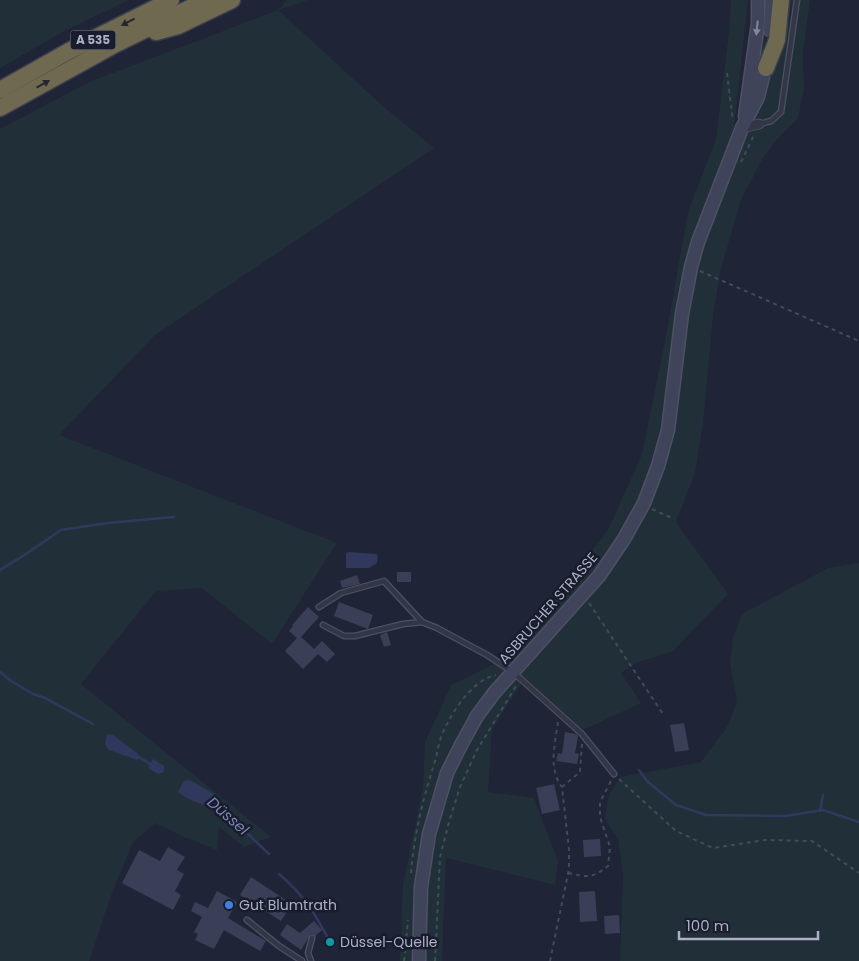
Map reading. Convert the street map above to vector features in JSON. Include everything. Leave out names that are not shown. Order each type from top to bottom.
[{"type":"highway","name":"A 535","points":[[0,90],[69,51],[171,0]]},
{"type":"highway","name":"A 535","points":[[0,108],[116,44],[206,0]]},
{"type":"highway","points":[[116,44],[178,26],[232,0]]},
{"type":"highway","points":[[766,68],[777,40],[780,0]]},
{"type":"main road","name":"ASBRUCHER STRASSE","points":[[419,961],[421,887],[429,834],[450,766],[477,716],[494,693],[516,675],[599,576],[624,539],[644,503],[658,466],[668,430],[681,323],[691,267],[738,125],[754,55],[758,0]]},
{"type":"main road","name":"ASBRUCHER STRASSE","points":[[738,125],[758,97],[766,68],[772,0]]},
{"type":"street","points":[[738,125],[759,124]]},
{"type":"lane","points":[[759,124],[771,121],[781,112],[797,0]]},
{"type":"lane","points":[[319,607],[341,593],[384,581],[422,622],[487,655],[516,675],[582,734],[614,774]]},
{"type":"lane","points":[[323,625],[344,636],[355,636],[402,624],[422,622]]},
{"type":"lane","points":[[247,920],[279,946],[302,961]]},
{"type":"lane","points":[[311,961],[308,953],[312,938]]},
{"type":"path","points":[[727,74],[738,125]]},
{"type":"path","points":[[691,267],[859,341]]},
{"type":"path","points":[[644,503],[674,519]]},
{"type":"path","points":[[583,595],[663,714]]},
{"type":"path","points":[[435,961],[440,857],[457,796],[477,750],[516,675]]},
{"type":"path","points":[[550,961],[568,874],[569,850],[562,787],[557,780],[553,761],[559,714]]},
{"type":"path","points":[[562,787],[580,772],[582,734]]},
{"type":"path","points":[[568,874],[595,876],[608,866],[610,848],[600,817],[600,802],[614,774],[676,831],[713,848],[765,840],[812,840],[859,873]]},
{"type":"shaded area","points":[[0,0],[129,0],[66,30],[0,68]]},
{"type":"shaded area","points":[[287,0],[308,0],[278,10]]},
{"type":"shaded area","points":[[731,0],[748,0],[734,127],[760,111],[791,14],[790,0],[810,0],[803,53],[804,89],[798,118],[777,139],[763,158],[741,200],[720,272],[713,316],[703,423],[695,473],[676,522],[728,594],[673,651],[636,663],[621,673],[641,703],[583,730],[525,678],[492,729],[488,792],[534,798],[558,861],[555,885],[446,858],[442,961],[400,961],[403,885],[423,788],[425,742],[451,685],[514,654],[608,530],[642,454],[666,336],[688,212],[716,139]]},
{"type":"shaded area","points":[[761,0],[769,0],[764,46],[754,91]]},
{"type":"shaded area","points":[[278,10],[384,107],[434,148],[155,335],[59,435],[337,543],[272,644],[202,588],[156,591],[81,684],[271,837],[244,847],[219,827],[217,850],[155,823],[133,842],[110,898],[89,961],[0,961],[0,129],[89,82]]},
{"type":"shaded area","points":[[859,563],[859,961],[620,961],[623,876],[618,839],[605,819],[609,795],[620,777],[701,762],[727,727],[737,702],[730,663],[733,637],[742,614],[828,568]]},
{"type":"water","points":[[346,553],[376,554],[378,556],[377,563],[369,568],[346,568]]},
{"type":"water","points":[[107,734],[113,735],[138,754],[140,758],[137,760],[109,750],[105,744]]},
{"type":"water","points":[[153,759],[164,766],[164,772],[158,774],[148,768]]},
{"type":"water","points":[[190,780],[217,797],[226,812],[219,813],[178,792],[184,781]]},
{"type":"building","points":[[397,572],[411,572],[411,582],[397,582]]},
{"type":"building","points":[[357,575],[360,584],[342,588],[340,581]]},
{"type":"building","points":[[339,602],[373,615],[368,629],[334,616]]},
{"type":"building","points":[[308,607],[319,617],[301,637],[314,649],[322,641],[335,654],[327,662],[318,654],[303,669],[285,651],[297,638],[289,631],[292,625]]},
{"type":"building","points":[[387,632],[391,645],[384,647],[380,635]]},
{"type":"building","points":[[684,723],[689,750],[675,752],[670,725]]},
{"type":"building","points":[[565,732],[578,736],[575,753],[579,754],[577,764],[556,761],[558,753],[562,754]]},
{"type":"building","points":[[554,784],[560,810],[542,814],[536,788]]},
{"type":"building","points":[[600,839],[601,856],[584,857],[583,840]]},
{"type":"building","points":[[168,847],[185,857],[177,870],[184,874],[175,891],[181,895],[173,910],[122,883],[139,850],[160,861]]},
{"type":"building","points":[[251,877],[292,904],[281,921],[240,895]]},
{"type":"building","points":[[217,891],[237,902],[228,918],[266,941],[260,951],[224,930],[214,949],[195,940],[198,934],[194,932],[202,917],[191,911],[195,902],[208,908]]},
{"type":"building","points":[[595,891],[597,921],[580,922],[579,892]]},
{"type":"building","points":[[619,915],[620,933],[605,934],[604,916]]},
{"type":"building","points":[[314,921],[322,930],[315,936],[310,935],[301,950],[280,935],[287,924],[300,933]]},
{"type":"waterway","points":[[0,570],[61,530],[108,523],[174,517]]},
{"type":"waterway","name":"Düssel","points":[[0,672],[33,694],[45,698],[93,724]]},
{"type":"waterway","name":"Düssel","points":[[137,756],[152,765]]},
{"type":"waterway","points":[[639,770],[648,782],[676,805],[706,815],[786,816],[823,810],[859,822]]},
{"type":"waterway","points":[[820,811],[823,795]]},
{"type":"waterway","name":"Düssel","points":[[223,810],[269,854]]},
{"type":"waterway","name":"Düssel","points":[[279,874],[308,905],[330,942]]},
{"type":"place","name":"Gut Blumtrath","points":[[229,905]]},
{"type":"place","name":"Düssel-Quelle","points":[[330,942]]}]
